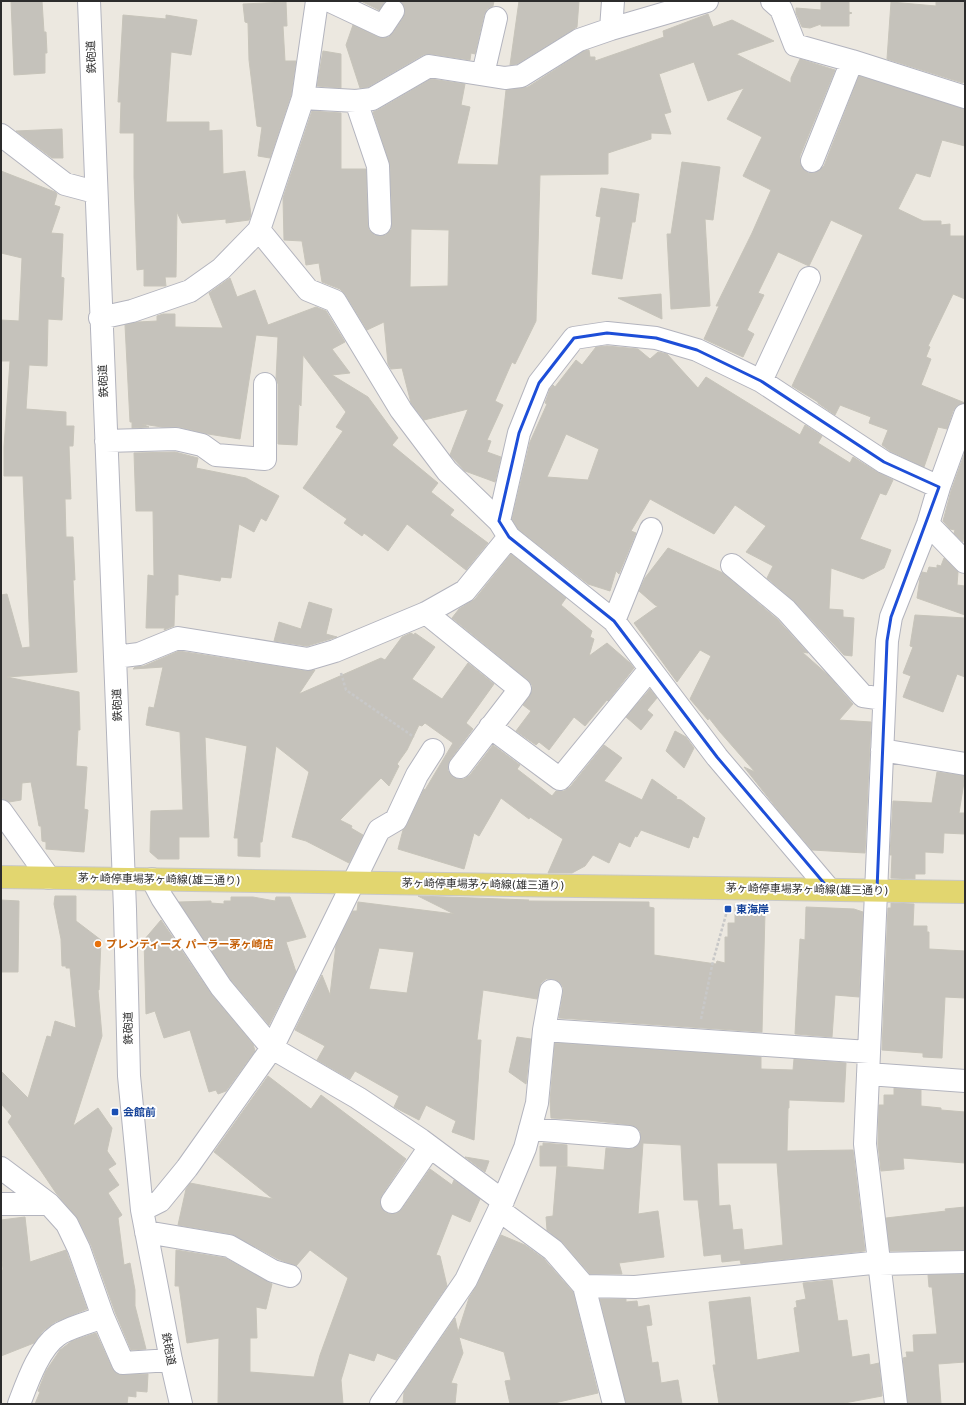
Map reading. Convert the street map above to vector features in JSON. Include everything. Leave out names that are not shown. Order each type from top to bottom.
[{"type":"main road","name":"茅ヶ崎停車場茅ヶ崎線(雄三通り)","points":[[1,877],[965,892]]},
{"type":"street","name":"鉄砲道","points":[[89,1],[95,192],[115,657],[131,1110],[142,1210],[181,1404]]},
{"type":"street","points":[[100,318],[132,311],[190,291],[221,269],[258,230],[303,98],[317,1]]},
{"type":"street","points":[[330,1],[384,26],[393,11]]},
{"type":"street","points":[[612,29],[613,1]]},
{"type":"street","points":[[303,98],[356,101],[372,99],[429,66],[505,78],[520,76],[579,40],[707,1]]},
{"type":"street","points":[[772,1],[781,9],[795,45],[852,61],[965,97]]},
{"type":"street","points":[[483,74],[496,18]]},
{"type":"street","points":[[812,161],[852,61]]},
{"type":"street","points":[[356,101],[378,166],[380,224]]},
{"type":"street","points":[[1,135],[65,184],[95,192]]},
{"type":"street","points":[[258,230],[308,290],[335,301],[401,410],[447,471],[504,529],[614,621],[717,757],[829,889]]},
{"type":"street","points":[[761,381],[809,278]]},
{"type":"street","points":[[115,657],[139,654],[178,638],[308,659],[335,651],[426,613],[465,591],[504,529],[519,433],[539,383],[574,338],[607,333],[656,338],[697,350],[761,381],[884,462],[939,487]]},
{"type":"street","points":[[106,441],[176,439],[202,445],[216,455],[265,459],[265,384]]},
{"type":"street","points":[[896,1404],[865,1144],[887,641],[891,617],[928,524],[939,487],[965,415]]},
{"type":"street","points":[[928,524],[965,562]]},
{"type":"street","points":[[614,621],[651,529]]},
{"type":"street","points":[[732,565],[786,610],[863,696],[884,699]]},
{"type":"street","points":[[426,613],[520,689],[460,767]]},
{"type":"street","points":[[490,727],[560,779],[650,669]]},
{"type":"street","points":[[142,1210],[160,1201],[187,1168],[272,1048],[379,830],[396,820],[417,776],[433,750]]},
{"type":"street","points":[[882,750],[965,764]]},
{"type":"street","points":[[1,811],[49,878]]},
{"type":"street","points":[[152,879],[162,898],[221,987],[272,1048],[358,1098],[430,1147],[552,1250],[584,1286],[614,1404]]},
{"type":"street","points":[[381,1404],[466,1280],[501,1206],[525,1148],[537,1104],[544,1030],[551,991]]},
{"type":"street","points":[[544,1030],[869,1052]]},
{"type":"street","points":[[868,1074],[965,1081]]},
{"type":"street","points":[[530,1129],[629,1137]]},
{"type":"street","points":[[392,1202],[430,1147]]},
{"type":"street","points":[[1,1168],[49,1204],[67,1224],[79,1249],[123,1363],[171,1360]]},
{"type":"street","points":[[1,1204],[49,1204]]},
{"type":"street","points":[[146,1232],[229,1246],[273,1271],[290,1276]]},
{"type":"street","points":[[584,1286],[635,1287],[872,1262],[879,1264],[965,1262]]},
{"type":"street","points":[[19,1404],[46,1344],[59,1334],[104,1317]]},
{"type":"path","points":[[335,651],[346,690],[433,750]]},
{"type":"path","points":[[697,1041],[713,961],[732,888]]},
{"type":"highlighted area","points":[[607,333],[656,338],[697,350],[761,381],[884,462],[939,487],[891,617],[887,641],[877,890],[829,889],[717,757],[614,621],[509,537],[499,521],[519,433],[539,383],[574,338]]},
{"type":"building","points":[[11,1],[42,1],[47,53],[45,53],[45,73],[14,75]]},
{"type":"building","points":[[361,1],[386,1],[379,10]]},
{"type":"building","points":[[400,1],[494,1],[493,6],[487,9],[484,15],[475,54],[471,53],[470,60],[431,54],[423,55],[368,87],[360,88],[346,45],[353,25],[378,37],[389,37],[403,18],[405,12],[404,6]]},
{"type":"building","points":[[519,1],[579,1],[577,27],[517,64],[510,65]]},
{"type":"building","points":[[821,1],[849,1],[849,12],[852,13],[849,14],[849,26],[821,26],[821,24],[810,28],[802,27],[796,13],[796,8],[821,10]]},
{"type":"building","points":[[936,1],[965,1],[965,76],[963,83],[887,59],[891,2],[936,6]]},
{"type":"building","points":[[286,2],[287,26],[283,26],[285,61],[296,61],[291,95],[270,158],[258,156],[262,127],[257,126],[249,60],[248,23],[245,22],[243,4]]},
{"type":"building","points":[[708,14],[713,27],[732,20],[774,41],[736,54],[791,83],[791,78],[800,59],[835,70],[800,156],[802,168],[808,173],[819,171],[824,166],[859,76],[965,109],[965,146],[942,140],[930,177],[916,173],[898,209],[923,221],[941,221],[941,225],[950,224],[950,236],[965,236],[965,299],[953,294],[928,346],[930,347],[926,357],[931,359],[921,385],[965,403],[957,406],[953,411],[947,429],[938,427],[924,467],[890,451],[882,445],[888,430],[869,423],[871,417],[840,405],[835,415],[818,402],[792,386],[863,235],[831,220],[809,266],[778,252],[758,293],[764,295],[747,330],[754,334],[743,357],[704,339],[719,306],[716,306],[752,233],[771,190],[743,176],[762,137],[727,119],[744,88],[708,101],[694,62],[659,74],[671,112],[664,114],[671,134],[651,133],[651,139],[608,153],[608,174],[540,175],[536,321],[515,364],[512,362],[495,401],[503,405],[487,440],[491,441],[487,452],[501,457],[495,482],[465,471],[450,455],[468,409],[424,420],[411,403],[402,368],[391,369],[388,364],[384,322],[367,330],[345,294],[340,289],[322,282],[319,263],[306,265],[302,241],[284,240],[283,198],[312,111],[341,113],[341,169],[366,169],[369,230],[374,235],[386,235],[391,230],[392,224],[390,166],[373,112],[431,79],[465,84],[461,105],[470,107],[457,164],[498,165],[506,90],[528,87],[584,51],[589,50],[590,57],[595,57],[595,61],[664,37],[663,31]],"holes":[[[411,229],[449,230],[448,286],[410,287]]]},
{"type":"building","points":[[123,15],[166,19],[166,15],[197,20],[191,55],[171,52],[166,122],[209,122],[209,131],[222,130],[223,174],[245,171],[251,215],[249,220],[226,223],[226,219],[182,223],[177,212],[176,277],[165,277],[166,286],[144,286],[144,269],[137,270],[134,133],[120,133],[121,102],[118,102]]},
{"type":"building","points":[[323,51],[341,54],[341,88],[317,86]]},
{"type":"building","points":[[62,129],[63,158],[52,158],[16,131]]},
{"type":"building","points":[[682,162],[720,167],[713,220],[705,219],[710,306],[671,309],[667,234],[671,234]]},
{"type":"building","points":[[1,171],[55,192],[57,194],[54,205],[60,207],[51,233],[63,234],[61,277],[64,278],[62,320],[48,319],[47,366],[29,365],[26,409],[66,412],[66,426],[74,426],[73,446],[69,446],[71,499],[65,499],[66,537],[73,537],[75,580],[73,580],[77,672],[7,677],[79,692],[80,730],[78,730],[76,766],[87,767],[84,809],[88,810],[84,852],[46,849],[46,842],[42,841],[41,826],[39,826],[31,782],[22,783],[21,800],[9,802],[1,796],[1,595],[7,594],[22,648],[30,647],[23,476],[4,476],[4,447],[10,361],[1,361],[1,320],[19,321],[22,258],[1,253]]},
{"type":"building","points":[[601,188],[639,194],[635,222],[632,222],[622,279],[592,274],[601,217],[596,216]]},
{"type":"building","points":[[230,278],[237,297],[255,290],[268,325],[316,307],[326,311],[345,342],[332,349],[350,373],[332,375],[368,397],[398,438],[392,445],[438,483],[431,492],[454,510],[450,515],[488,543],[466,570],[407,524],[388,551],[364,533],[362,536],[344,523],[347,519],[303,488],[343,431],[336,427],[346,412],[303,355],[301,406],[299,404],[297,445],[278,444],[278,384],[276,379],[278,337],[256,335],[240,439],[208,434],[179,427],[162,427],[142,424],[149,427],[132,428],[132,422],[130,422],[125,325],[138,322],[157,321],[157,316],[163,314],[175,314],[175,327],[223,328],[209,293]]},
{"type":"building","points":[[661,294],[662,319],[618,298]]},
{"type":"building","points":[[607,346],[638,349],[650,359],[658,352],[667,354],[698,388],[706,377],[800,435],[805,425],[822,436],[818,443],[850,463],[853,457],[893,480],[886,495],[880,493],[860,539],[891,550],[884,568],[863,579],[831,568],[829,609],[843,610],[843,617],[854,618],[852,656],[844,655],[795,602],[767,578],[773,566],[746,552],[766,526],[735,505],[714,534],[650,499],[631,531],[636,533],[619,574],[616,571],[610,591],[588,584],[518,529],[512,519],[530,442],[547,404],[545,403],[550,389],[553,385],[555,387],[576,360],[582,365],[596,347]],"holes":[[[566,434],[599,449],[588,480],[547,477]]]},
{"type":"building","points":[[175,452],[198,458],[196,468],[246,478],[279,496],[266,521],[261,518],[254,532],[239,524],[231,578],[221,577],[220,581],[178,574],[178,595],[175,595],[174,626],[164,630],[165,628],[146,628],[148,575],[154,576],[153,511],[136,511],[134,453]]},
{"type":"building","points":[[965,452],[965,534],[963,542],[954,533],[955,530],[950,529],[943,521],[951,491]]},
{"type":"building","points":[[668,548],[723,573],[777,619],[808,653],[802,652],[828,675],[853,704],[839,720],[871,722],[865,853],[812,850],[744,767],[755,772],[709,718],[708,720],[690,699],[711,656],[700,650],[677,682],[634,623],[658,606],[639,591],[645,578]]},
{"type":"building","points":[[511,554],[566,598],[561,605],[592,631],[590,637],[594,639],[589,656],[607,643],[634,668],[608,701],[607,700],[585,726],[574,717],[549,750],[539,742],[536,745],[516,731],[531,711],[523,705],[532,691],[532,685],[528,680],[452,618],[459,609],[475,599]]},
{"type":"building","points":[[944,558],[958,572],[957,585],[965,586],[965,615],[917,598],[922,572],[927,573],[929,567],[937,568],[937,565],[941,566]]},
{"type":"building","points":[[309,602],[332,609],[326,634],[337,637],[307,646],[274,641],[279,622],[301,629]]},
{"type":"building","points":[[915,615],[965,618],[965,677],[957,674],[943,712],[903,697],[911,676],[903,673],[913,647],[910,646]]},
{"type":"building","points":[[411,633],[414,635],[415,633],[435,647],[412,679],[442,699],[468,663],[494,684],[466,723],[473,729],[450,760],[448,771],[453,777],[464,779],[470,775],[493,745],[520,765],[517,769],[552,796],[556,791],[564,791],[570,787],[604,745],[622,758],[604,781],[642,800],[652,779],[677,797],[676,799],[681,800],[705,818],[698,838],[693,836],[689,848],[641,830],[637,837],[635,836],[630,847],[619,842],[609,863],[593,855],[585,866],[572,873],[548,873],[563,839],[530,817],[529,819],[501,798],[479,836],[474,833],[464,869],[398,849],[403,830],[407,825],[424,789],[425,790],[453,743],[425,723],[422,726],[419,725],[407,750],[397,764],[399,766],[389,786],[381,778],[340,820],[352,826],[351,828],[363,835],[349,863],[306,841],[292,837],[309,772],[276,746],[262,842],[260,842],[260,857],[238,856],[238,838],[234,838],[247,746],[205,737],[209,837],[179,837],[179,859],[158,859],[150,852],[151,811],[183,810],[180,732],[146,725],[149,707],[154,708],[163,667],[133,669],[135,667],[144,666],[179,651],[306,671],[315,670],[299,694],[381,658],[385,660],[402,637]]},
{"type":"building","points":[[650,689],[657,698],[647,710],[653,715],[641,730],[626,717]]},
{"type":"building","points":[[675,731],[686,737],[694,748],[684,768],[666,751]]},
{"type":"building","points":[[937,772],[965,776],[959,813],[965,813],[965,834],[944,833],[943,853],[925,852],[925,874],[915,874],[915,879],[891,878],[892,855],[890,855],[893,801],[932,803]]},
{"type":"building","points":[[55,896],[76,896],[76,921],[101,940],[98,990],[102,1036],[73,1126],[98,1108],[112,1128],[107,1151],[116,1164],[108,1169],[119,1185],[108,1193],[122,1215],[118,1218],[124,1265],[130,1263],[135,1290],[135,1306],[146,1349],[131,1350],[115,1312],[91,1245],[78,1219],[56,1193],[8,1122],[12,1116],[1,1104],[1,1071],[28,1098],[47,1036],[51,1037],[55,1021],[76,1028],[70,968],[62,966],[61,939],[54,904]]},
{"type":"building","points":[[418,896],[529,900],[528,901],[649,902],[649,907],[654,908],[654,955],[716,964],[717,961],[725,963],[725,937],[728,937],[728,923],[735,923],[735,904],[764,905],[762,1032],[559,1018],[563,987],[559,982],[553,979],[546,979],[541,983],[537,999],[483,990],[477,1040],[481,1040],[474,1140],[452,1132],[456,1121],[426,1105],[419,1120],[394,1107],[399,1096],[355,1071],[350,1079],[317,1060],[325,1046],[295,1030],[322,975],[330,995],[336,945],[353,911],[357,911],[358,902],[454,914]],"holes":[[[379,948],[414,952],[407,993],[369,989]]]},
{"type":"building","points":[[231,897],[253,897],[275,901],[276,897],[290,897],[306,937],[286,942],[296,972],[269,1025],[231,980],[179,902],[211,901],[211,903],[224,904],[224,901],[231,901]]},
{"type":"building","points":[[1,900],[19,901],[18,972],[1,972]]},
{"type":"building","points":[[891,903],[914,904],[913,926],[927,926],[927,932],[929,932],[929,949],[965,951],[965,998],[945,997],[942,1058],[923,1057],[923,1053],[882,1050],[888,908],[891,908]]},
{"type":"building","points":[[806,907],[854,909],[863,912],[859,997],[835,995],[832,1037],[795,1034],[800,939],[805,940]]},
{"type":"building","points":[[161,920],[211,994],[253,1044],[255,1051],[226,1091],[218,1094],[216,1090],[209,1092],[190,1030],[164,1038],[155,1011],[146,1014],[144,940]]},
{"type":"building","points":[[517,1037],[531,1039],[526,1084],[509,1072]]},
{"type":"building","points":[[555,1043],[761,1057],[761,1069],[793,1070],[794,1059],[846,1063],[844,1102],[789,1100],[787,1151],[853,1150],[865,1251],[741,1264],[740,1260],[722,1262],[721,1254],[704,1256],[698,1200],[684,1200],[681,1145],[643,1143],[638,1214],[658,1211],[664,1257],[619,1263],[622,1274],[590,1274],[562,1242],[547,1230],[546,1217],[553,1216],[557,1166],[540,1166],[540,1146],[543,1146],[543,1143],[567,1145],[567,1166],[558,1166],[604,1170],[606,1148],[634,1148],[639,1144],[641,1138],[640,1131],[636,1127],[630,1125],[589,1120],[551,1118],[550,1101]],"holes":[[[717,1163],[777,1163],[783,1245],[744,1250],[742,1229],[733,1230],[730,1205],[719,1206]]]},
{"type":"building","points":[[268,1076],[311,1109],[321,1095],[406,1159],[382,1195],[380,1201],[381,1207],[385,1212],[391,1214],[397,1213],[402,1209],[430,1169],[452,1185],[454,1180],[480,1199],[470,1222],[452,1214],[436,1255],[440,1256],[447,1286],[396,1360],[377,1353],[374,1361],[349,1353],[341,1380],[343,1404],[218,1404],[219,1338],[187,1343],[179,1286],[175,1286],[176,1250],[225,1258],[272,1284],[266,1309],[256,1307],[257,1338],[250,1338],[250,1372],[314,1377],[320,1355],[348,1278],[310,1250],[296,1266],[278,1259],[231,1234],[178,1225],[186,1189],[190,1183],[273,1199],[214,1152]]},
{"type":"building","points":[[894,1088],[921,1090],[921,1106],[941,1108],[941,1110],[965,1112],[965,1163],[903,1158],[904,1169],[881,1171],[878,1144],[879,1105],[884,1105],[884,1095],[894,1095]]},
{"type":"building","points":[[465,1157],[489,1161],[485,1172]]},
{"type":"building","points":[[965,1207],[965,1250],[890,1251],[886,1218],[946,1211],[945,1209]]},
{"type":"building","points":[[25,1217],[30,1262],[66,1250],[87,1309],[55,1322],[43,1331],[34,1343],[1,1356],[1,1270],[3,1270],[1,1220]]},
{"type":"building","points":[[501,1235],[525,1245],[544,1259],[573,1292],[598,1393],[550,1404],[510,1404],[505,1381],[511,1380],[504,1352],[459,1337],[463,1353],[451,1383],[457,1384],[455,1404],[403,1404],[404,1392],[455,1318],[458,1332],[469,1298],[477,1285]]},
{"type":"building","points":[[965,1274],[965,1362],[938,1364],[941,1404],[908,1404],[903,1358],[907,1357],[906,1352],[914,1352],[913,1335],[937,1334],[932,1287],[929,1287],[928,1275]]},
{"type":"building","points":[[832,1280],[838,1321],[847,1320],[852,1357],[869,1354],[870,1365],[879,1363],[882,1396],[839,1404],[719,1404],[713,1365],[716,1365],[709,1302],[750,1297],[757,1360],[800,1352],[794,1308],[797,1307],[796,1301],[806,1299],[803,1283]]},
{"type":"building","points":[[600,1299],[626,1299],[626,1302],[637,1301],[638,1307],[649,1305],[652,1325],[646,1326],[652,1363],[658,1362],[661,1383],[678,1380],[682,1404],[626,1404]]},
{"type":"building","points":[[96,1333],[112,1368],[116,1373],[124,1375],[148,1374],[147,1392],[136,1391],[136,1397],[128,1396],[127,1404],[35,1404],[40,1392],[38,1391],[46,1371],[60,1350],[72,1341]]},
{"type":"place","name":"東海岸","points":[[728,909]]},
{"type":"place","name":"プレンティーズ パーラー茅ヶ崎店","points":[[98,944]]},
{"type":"place","name":"会館前","points":[[115,1112]]}]
